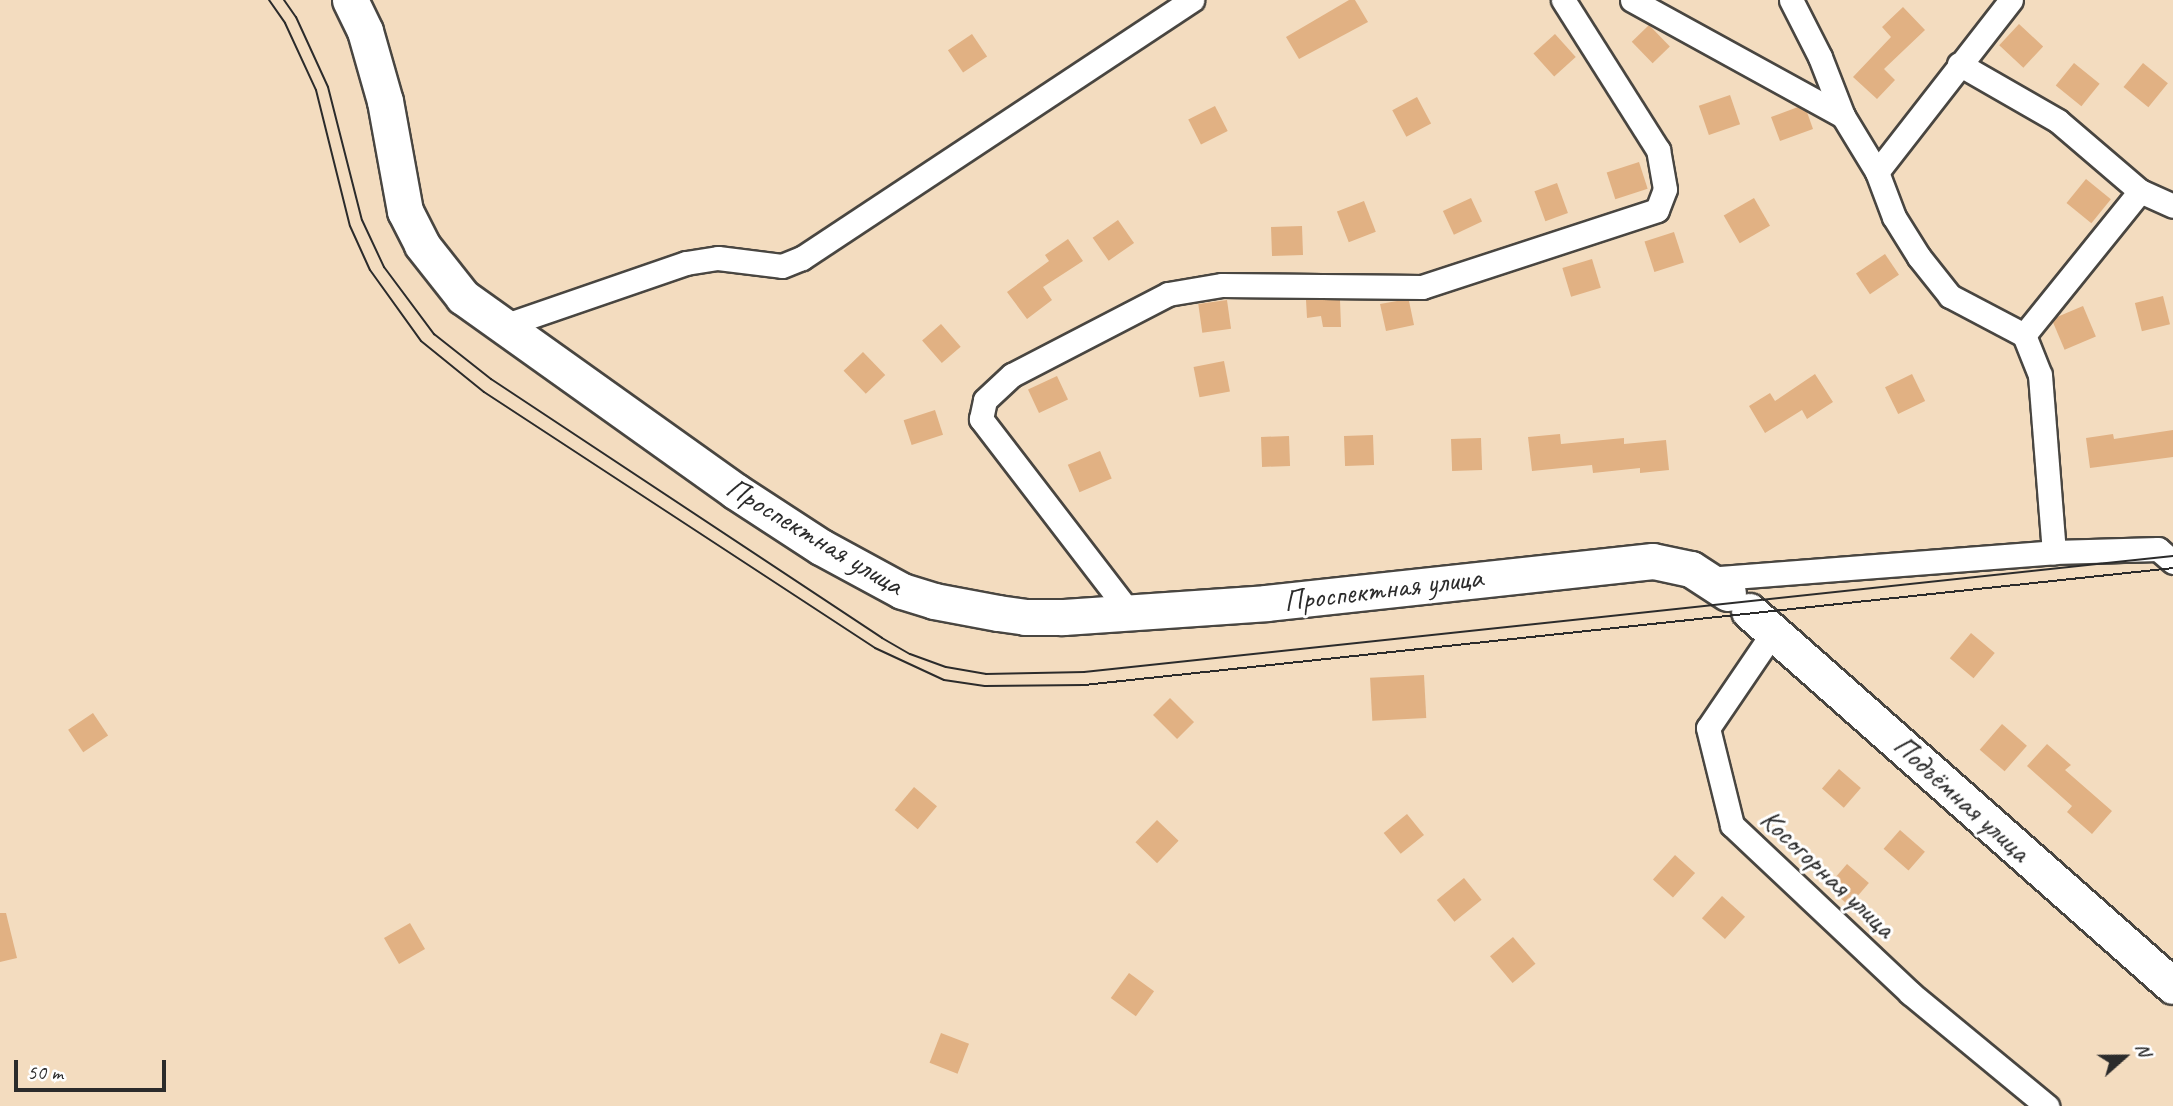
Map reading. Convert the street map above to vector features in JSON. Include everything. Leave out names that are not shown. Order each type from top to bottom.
[{"type":"main road","name":"Проспектная улица","points":[[350,0],[365,32],[385,101],[405,211],[422,245],[463,297],[735,491],[821,547],[902,591],[934,601],[1025,617],[1130,613],[1266,603],[1653,561],[1691,569],[1740,604]]},
{"type":"main road","name":"Подъёмная улица","points":[[1740,604],[2173,986]]},
{"type":"street","points":[[506,326],[686,263],[718,258],[782,266],[802,258],[1192,0]]},
{"type":"street","points":[[1130,613],[981,419],[985,400],[1012,375],[1168,294],[1222,285],[1422,287],[1657,210],[1665,190],[1658,150],[1563,0]]},
{"type":"street","points":[[1632,0],[1843,116]]},
{"type":"street","points":[[1791,0],[1820,57],[1843,116],[1877,172],[1894,217],[1919,257],[1950,296],[2024,335],[2040,375],[2054,552]]},
{"type":"street","points":[[1877,172],[2011,0]]},
{"type":"street","points":[[1959,64],[2058,121],[2140,191],[2173,206]]},
{"type":"street","points":[[2024,335],[2140,191]]},
{"type":"street","points":[[1740,604],[2054,552],[2158,549],[2173,562]]},
{"type":"street","name":"Косогорная улица","points":[[1740,604],[1708,727],[1732,825],[1910,993],[2047,1106]]},
{"type":"building","points":[[1349,0],[1355,0],[1368,22],[1299,59],[1286,37]]},
{"type":"building","points":[[1903,7],[1925,30],[1884,69],[1895,80],[1877,99],[1853,77],[1891,37],[1882,27]]},
{"type":"building","points":[[2019,24],[2043,47],[2023,68],[1999,45]]},
{"type":"building","points":[[1649,25],[1670,47],[1653,63],[1632,42]]},
{"type":"building","points":[[972,34],[987,56],[963,73],[948,50]]},
{"type":"building","points":[[1555,34],[1576,57],[1554,76],[1533,53]]},
{"type":"building","points":[[2074,63],[2100,84],[2081,106],[2056,86]]},
{"type":"building","points":[[2143,63],[2168,83],[2148,107],[2123,87]]},
{"type":"building","points":[[1730,95],[1740,124],[1709,135],[1699,106]]},
{"type":"building","points":[[1417,97],[1431,123],[1406,137],[1392,110]]},
{"type":"building","points":[[1215,106],[1228,131],[1201,145],[1188,120]]},
{"type":"building","points":[[1798,107],[1807,112],[1813,129],[1780,141],[1771,117]]},
{"type":"building","points":[[1639,162],[1648,189],[1615,199],[1607,173]]},
{"type":"building","points":[[2086,179],[2111,199],[2091,223],[2066,203]]},
{"type":"building","points":[[1557,183],[1568,213],[1545,221],[1534,191]]},
{"type":"building","points":[[1471,198],[1482,222],[1454,235],[1443,211]]},
{"type":"building","points":[[1754,198],[1770,226],[1740,243],[1724,216]]},
{"type":"building","points":[[1364,201],[1376,232],[1349,242],[1337,211]]},
{"type":"building","points":[[1118,220],[1134,243],[1109,261],[1093,238]]},
{"type":"building","points":[[1302,226],[1303,255],[1272,256],[1271,227]]},
{"type":"building","points":[[1674,232],[1684,262],[1654,272],[1645,242]]},
{"type":"building","points":[[1068,239],[1083,261],[1043,287],[1052,300],[1027,319],[1007,292],[1049,261],[1045,255]]},
{"type":"building","points":[[1885,254],[1899,275],[1870,294],[1856,274]]},
{"type":"building","points":[[1592,259],[1601,288],[1571,297],[1562,268]]},
{"type":"building","points":[[2163,296],[2170,324],[2142,331],[2135,303]]},
{"type":"building","points":[[1227,300],[1231,329],[1202,333],[1198,304]]},
{"type":"building","points":[[1306,300],[1340,300],[1341,327],[1323,327],[1321,316],[1307,318]]},
{"type":"building","points":[[1409,301],[1414,325],[1386,331],[1380,304]]},
{"type":"building","points":[[2083,306],[2096,336],[2065,350],[2052,319]]},
{"type":"building","points":[[941,324],[961,347],[942,363],[922,340]]},
{"type":"building","points":[[863,352],[885,375],[866,394],[844,371]]},
{"type":"building","points":[[1224,361],[1230,391],[1199,397],[1194,367]]},
{"type":"building","points":[[1815,374],[1833,402],[1807,419],[1802,410],[1765,433],[1749,406],[1770,393],[1775,401]]},
{"type":"building","points":[[1912,374],[1925,401],[1898,414],[1885,387]]},
{"type":"building","points":[[1057,376],[1068,400],[1039,413],[1028,390]]},
{"type":"building","points":[[935,410],[943,435],[912,445],[904,420]]},
{"type":"building","points":[[2173,430],[2173,457],[2090,468],[2086,438],[2113,434],[2114,439]]},
{"type":"building","points":[[1560,434],[1561,444],[1624,438],[1624,444],[1666,440],[1669,470],[1640,473],[1640,468],[1593,473],[1592,465],[1532,471],[1528,437]]},
{"type":"building","points":[[1373,435],[1374,465],[1345,466],[1344,436]]},
{"type":"building","points":[[1289,436],[1290,466],[1262,467],[1261,437]]},
{"type":"building","points":[[1481,438],[1482,470],[1452,471],[1451,439]]},
{"type":"building","points":[[1100,451],[1112,479],[1080,492],[1068,465]]},
{"type":"building","points":[[1971,633],[1995,653],[1974,678],[1950,658]]},
{"type":"building","points":[[1424,675],[1426,718],[1372,721],[1370,678]]},
{"type":"building","points":[[1170,698],[1194,722],[1177,739],[1153,715]]},
{"type":"building","points":[[93,713],[108,735],[83,752],[68,730]]},
{"type":"building","points":[[2002,724],[2027,746],[2005,771],[1980,750]]},
{"type":"building","points":[[2047,744],[2071,765],[2065,770],[2112,811],[2092,834],[2067,812],[2072,806],[2027,766]]},
{"type":"building","points":[[1839,769],[1861,788],[1844,808],[1822,789]]},
{"type":"building","points":[[914,787],[937,806],[918,829],[895,810]]},
{"type":"building","points":[[1407,814],[1424,835],[1401,854],[1384,833]]},
{"type":"building","points":[[1157,820],[1179,841],[1157,863],[1135,842]]},
{"type":"building","points":[[1900,830],[1925,852],[1909,871],[1884,849]]},
{"type":"building","points":[[1675,855],[1695,873],[1673,898],[1653,880]]},
{"type":"building","points":[[1847,864],[1869,883],[1849,906],[1827,887]]},
{"type":"building","points":[[1464,878],[1482,900],[1454,922],[1437,900]]},
{"type":"building","points":[[1722,896],[1745,917],[1725,939],[1702,918]]},
{"type":"building","points":[[0,913],[6,913],[17,958],[0,962]]},
{"type":"building","points":[[410,923],[425,949],[399,964],[384,938]]},
{"type":"building","points":[[1513,937],[1535,964],[1513,983],[1490,956]]},
{"type":"building","points":[[1129,973],[1154,991],[1136,1016],[1111,998]]},
{"type":"building","points":[[941,1033],[969,1044],[958,1074],[930,1063]]},
{"type":"tram line","points":[[269,0],[285,23],[316,90],[350,226],[370,270],[421,341],[484,392],[875,648],[944,680],[985,686],[1084,685],[2173,568]]},
{"type":"tram line","points":[[284,0],[296,17],[328,87],[362,220],[384,267],[434,334],[491,379],[882,638],[910,654],[946,667],[986,674],[1084,672],[2173,556]]}]
